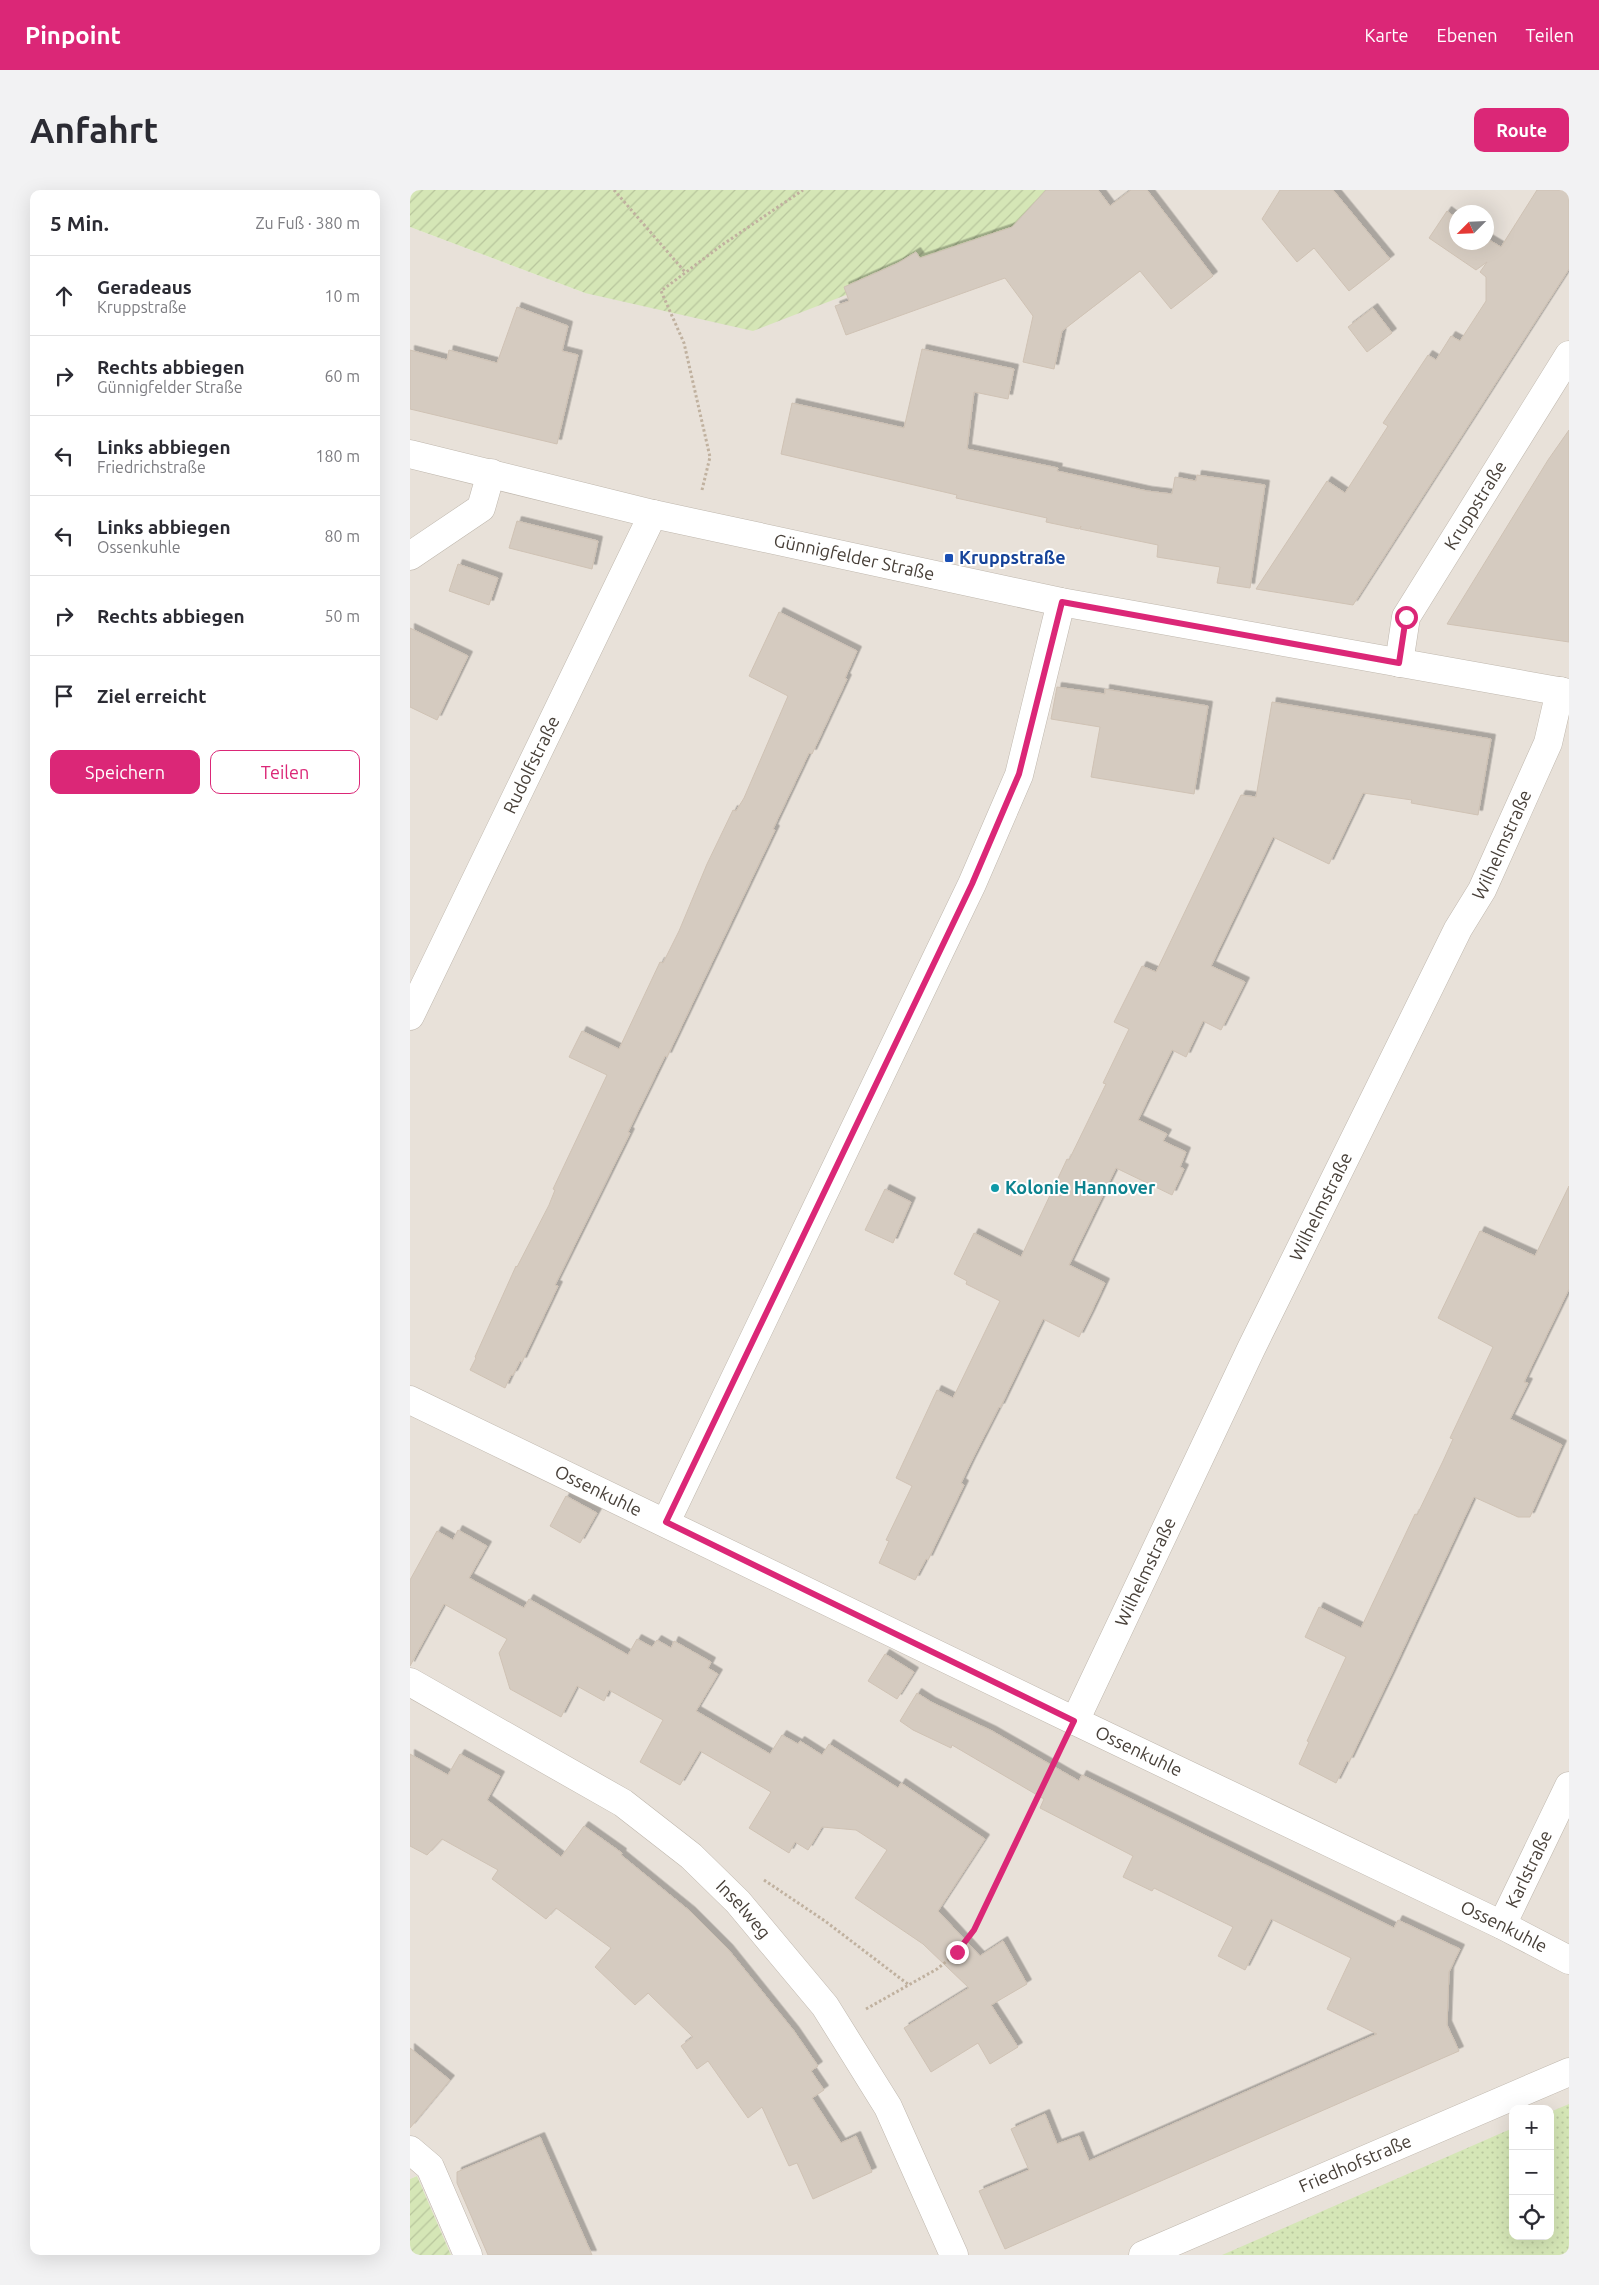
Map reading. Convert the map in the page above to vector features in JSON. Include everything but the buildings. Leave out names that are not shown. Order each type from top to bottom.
[{"type":"street","name":"Kruppstraße","points":[[1399,663],[1406,617],[1569,355]]},
{"type":"street","name":"Günnigfelder Straße","points":[[410,454],[653,514],[1062,602],[1564,692]]},
{"type":"street","points":[[410,556],[481,508],[492,473]]},
{"type":"street","name":"Rudolfstraße","points":[[410,1016],[653,514]]},
{"type":"street","points":[[666,1522],[972,884],[1019,774],[1062,602]]},
{"type":"street","name":"Wilhelmstraße","points":[[1074,1721],[1256,1340],[1458,929],[1482,890],[1548,743],[1564,692]]},
{"type":"street","name":"Ossenkuhle","points":[[410,1400],[666,1522],[1074,1721],[1502,1925],[1569,1960]]},
{"type":"street","name":"Inselweg","points":[[410,1682],[623,1803],[691,1856],[738,1902],[825,2006],[888,2107],[954,2255]]},
{"type":"street","name":"Karlstraße","points":[[1502,1925],[1569,1786]]},
{"type":"street","name":"Friedhofstraße","points":[[1143,2255],[1569,2072]]},
{"type":"street","points":[[410,2150],[430,2167],[468,2255]]},
{"type":"path","points":[[614,190],[685,272]]},
{"type":"path","points":[[693,522],[710,457],[684,343],[661,291],[722,245],[803,190]]},
{"type":"path","points":[[837,2024],[937,1969],[957,1952],[974,1930],[1074,1721]]},
{"type":"path","points":[[763,1879],[825,1921],[910,1985]]},
{"type":"shaded area","points":[[1063,190],[1569,190],[1569,2255],[451,2255],[417,2176],[410,2179],[410,227],[585,293]]},
{"type":"green space","points":[[410,190],[1063,190],[1014,230],[753,331],[585,293],[410,227]]},
{"type":"green space","points":[[1569,2104],[1569,2255],[1222,2255],[1509,2130],[1509,2240],[1554,2240],[1554,2110]]},
{"type":"green space","points":[[417,2176],[451,2255],[410,2255],[410,2179]]},
{"type":"place","name":"Kruppstraße","points":[[949,558]]},
{"type":"place","name":"Kolonie Hannover","points":[[995,1188]]},
{"type":"route","points":[[957,1952],[974,1930],[1074,1721],[666,1522],[972,884],[1019,774],[1062,602],[1399,663],[1406,617]]}]
